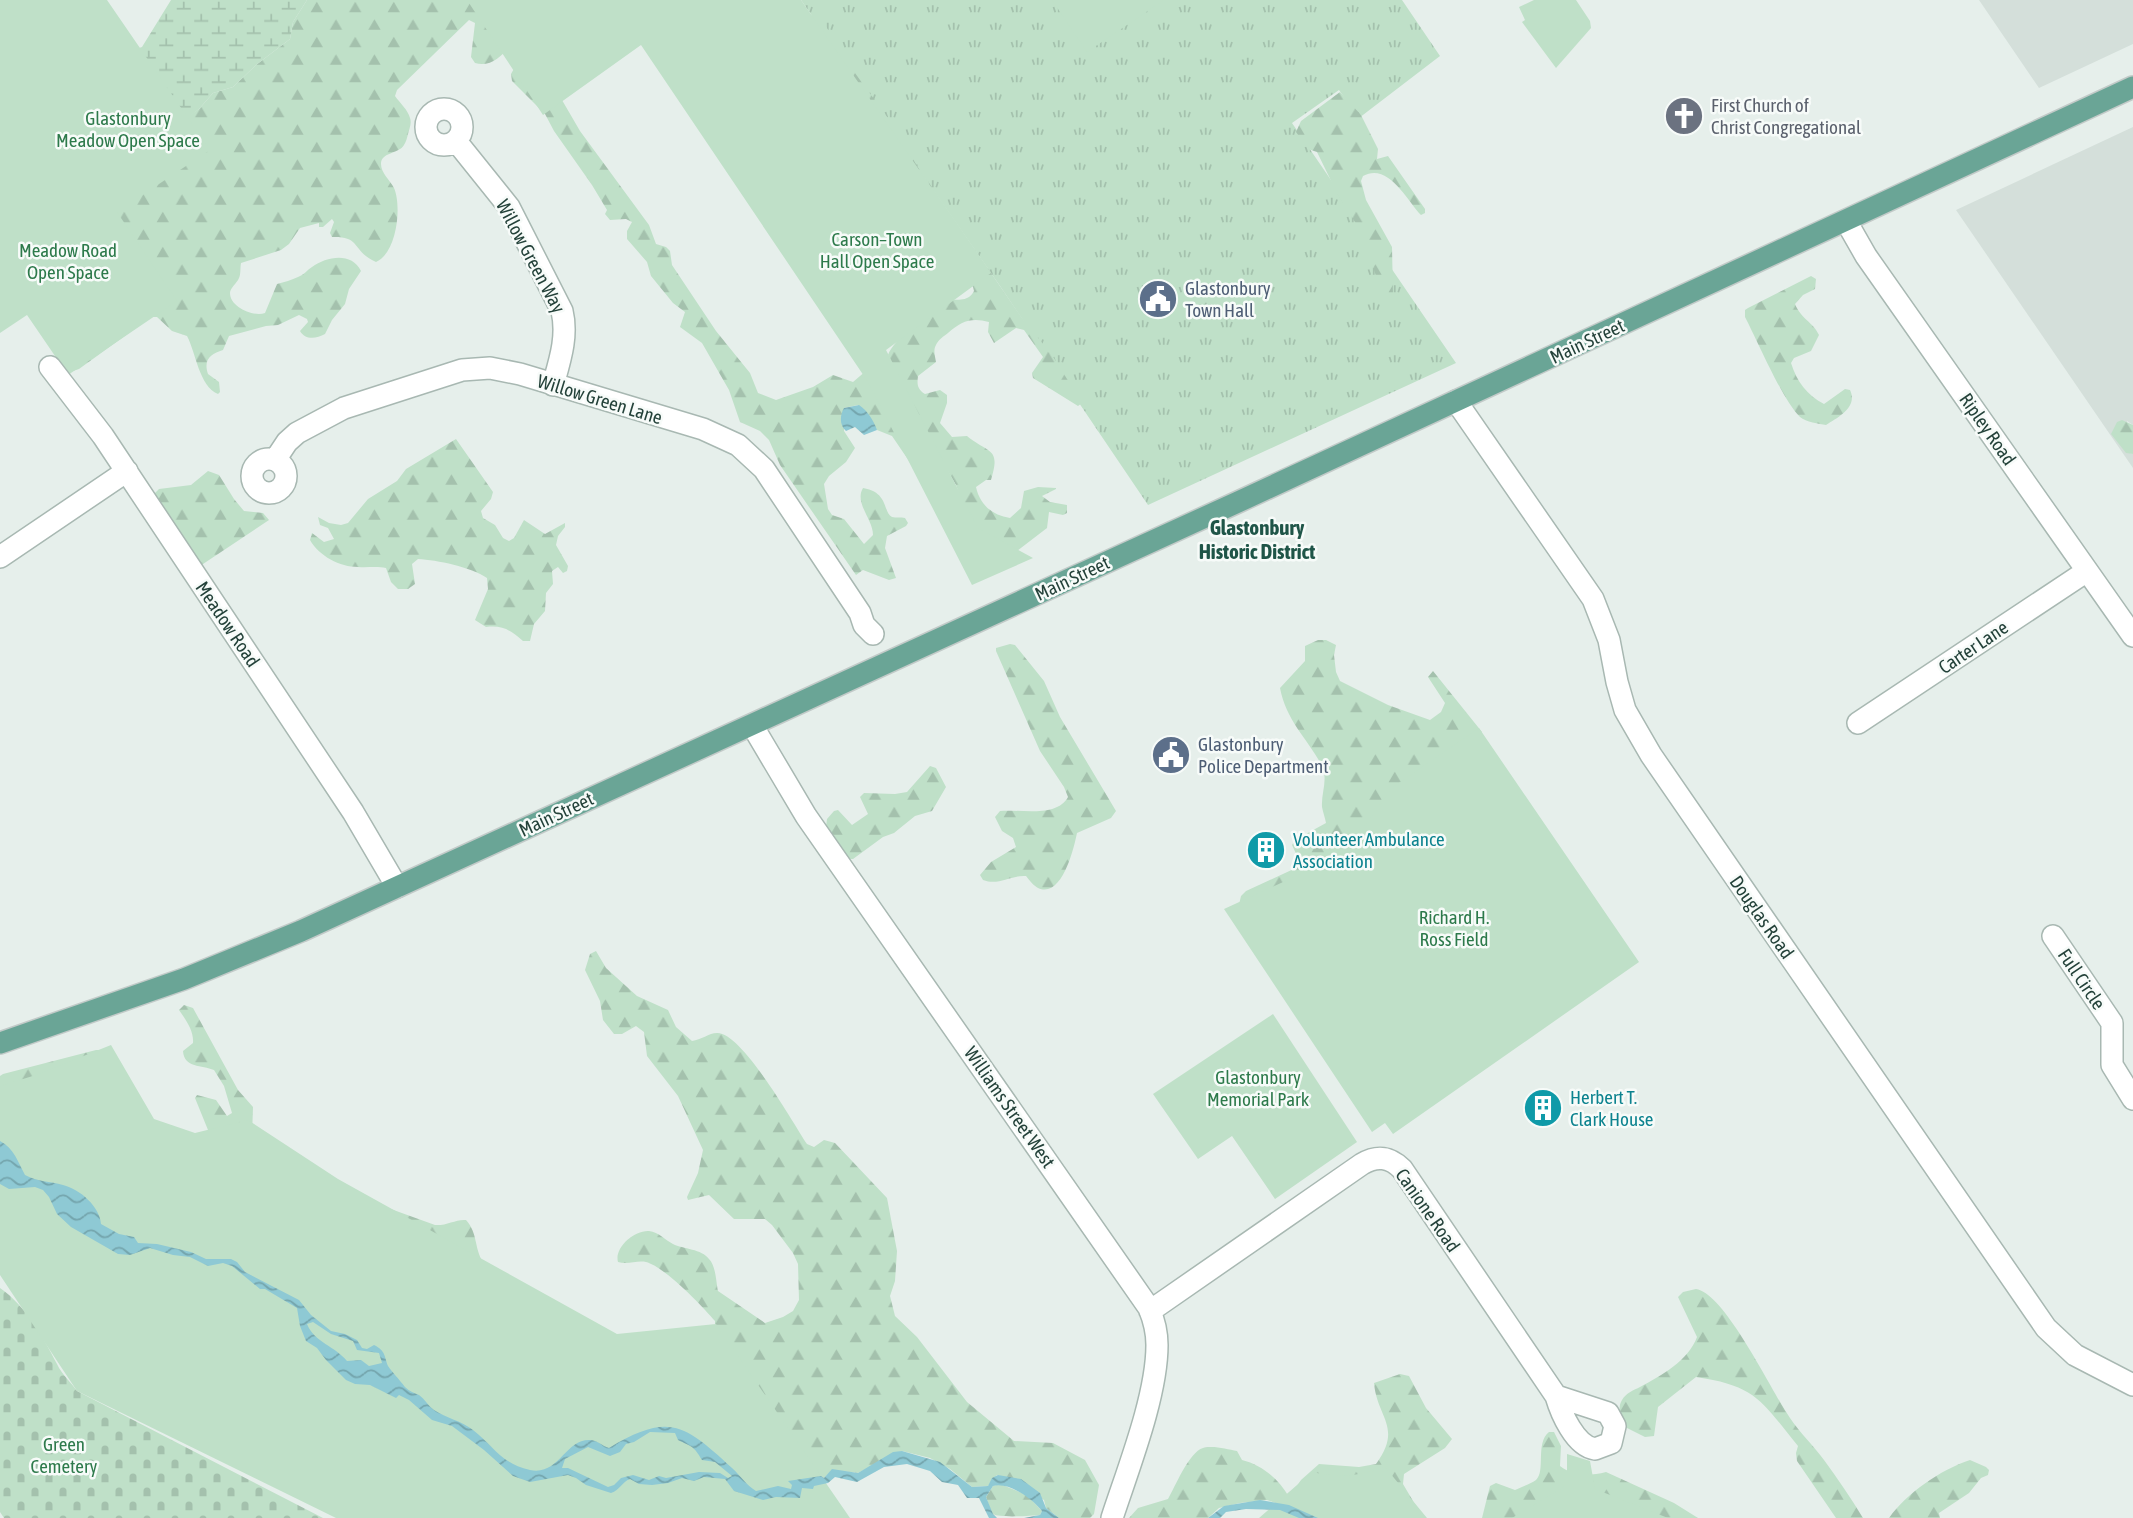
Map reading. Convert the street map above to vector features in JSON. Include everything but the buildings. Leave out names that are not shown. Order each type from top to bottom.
[{"type":"main road","name":"Main Street","points":[[0,1043],[221,965],[397,887],[2133,87]]},
{"type":"street","name":"Willow Green Way","points":[[456,141],[509,207],[562,311],[564,342],[553,385]]},
{"type":"street","name":"Ripley Road","points":[[1846,221],[1866,256],[2133,636]]},
{"type":"street","name":"Meadow Road","points":[[50,367],[87,413],[127,471],[360,823],[397,887]]},
{"type":"street","name":"Willow Green Lane","points":[[275,460],[297,433],[328,415],[445,373],[490,368],[715,433],[747,452],[764,469],[860,613],[864,625],[873,634],[888,662]]},
{"type":"street","name":"Douglas Road","points":[[1456,401],[1593,599],[1607,634],[1625,710],[1656,763],[2046,1328],[2071,1352],[2133,1385]]},
{"type":"street","points":[[0,557],[127,471]]},
{"type":"street","name":"Carter Lane","points":[[1858,723],[2087,571]]},
{"type":"street","name":"Williams Street West","points":[[752,725],[806,816],[1129,1277],[1150,1311],[1157,1343],[1154,1371],[1143,1420],[1113,1517]]},
{"type":"street","name":"Full Circle","points":[[2053,936],[2112,1023],[2112,1065],[2133,1099]]},
{"type":"street","name":"Canione Road","points":[[1150,1311],[1362,1164],[1374,1158],[1386,1159],[1402,1169],[1556,1396]]},
{"type":"shaded area","points":[[1979,0],[2133,0],[2133,44],[2039,88]]},
{"type":"shaded area","points":[[2133,127],[2133,425],[2127,421],[2126,452],[2133,454],[2133,468],[1956,210]]},
{"type":"green space","points":[[0,0],[107,0],[210,150],[117,212],[177,301],[68,375],[27,315],[0,333]]},
{"type":"green space","points":[[4,0],[136,49],[142,47],[171,0],[307,0],[293,22],[290,39],[233,87],[213,93],[199,109],[182,122],[0,1]]},
{"type":"green space","name":"Meadow Road Open Space","points":[[307,0],[560,0],[528,25],[498,58],[484,64],[475,63],[471,57],[475,23],[469,20],[397,90],[395,96],[408,112],[411,124],[402,148],[384,157],[381,164],[394,188],[398,206],[393,239],[383,257],[376,262],[348,239],[332,237],[332,219],[323,227],[319,227],[319,223],[300,228],[289,244],[281,250],[241,263],[240,276],[230,291],[231,298],[238,307],[254,314],[265,313],[277,284],[300,276],[318,263],[332,258],[345,258],[357,265],[361,271],[349,289],[345,304],[325,334],[314,338],[305,336],[300,331],[308,322],[299,315],[278,325],[229,336],[223,350],[212,355],[207,361],[208,374],[219,382],[218,394],[202,377],[187,336],[172,331],[157,317],[151,317],[73,371],[0,254],[149,142],[199,109],[213,93],[233,87],[290,39],[293,22]]},
{"type":"green space","name":"Carson–Town Hall Open Space","points":[[467,0],[801,0],[991,273],[886,350],[978,528],[1033,558],[972,585],[868,382],[641,45],[543,115]]},
{"type":"green space","points":[[801,0],[1402,0],[1440,56],[1359,118],[1339,90],[1292,123],[1456,363],[1148,505]]},
{"type":"green space","points":[[1052,0],[1164,0],[1087,52]]},
{"type":"green space","points":[[1534,0],[1576,0],[1590,21],[1591,28],[1556,68],[1522,22],[1525,20],[1519,7]]},
{"type":"green space","points":[[807,13],[823,21],[844,58],[893,125],[916,164],[1022,318],[1052,355],[1082,403],[1078,406],[1033,378],[1032,373],[1043,357],[1024,330],[1016,328],[994,343],[988,332],[989,322],[983,321],[962,323],[941,338],[934,353],[936,362],[918,376],[918,386],[925,394],[940,390],[947,395],[940,423],[952,437],[967,436],[994,456],[991,480],[986,480],[976,487],[980,499],[988,508],[1010,518],[1021,508],[1024,491],[1038,487],[1056,488],[1042,496],[1050,502],[1067,505],[1067,513],[1063,515],[1049,512],[1047,528],[1017,551],[1001,556],[969,520],[956,485],[932,444],[888,355],[904,333],[922,318],[945,302],[968,298],[974,291],[973,287]]},
{"type":"green space","points":[[516,65],[555,88],[580,131],[649,225],[656,244],[670,251],[672,265],[716,331],[750,373],[758,393],[776,400],[813,387],[833,375],[853,382],[867,370],[909,461],[892,436],[877,430],[858,405],[844,408],[844,431],[855,448],[846,462],[829,476],[824,484],[828,509],[832,515],[844,519],[864,544],[873,535],[862,505],[863,488],[871,490],[881,498],[889,515],[905,518],[908,523],[906,526],[887,536],[885,548],[896,578],[889,580],[863,570],[856,575],[780,465],[769,440],[760,431],[740,422],[729,390],[702,343],[680,327],[685,312],[673,303],[651,276],[647,262],[627,239],[627,231],[632,222],[626,219],[610,220],[605,214],[607,210],[592,185],[545,114],[512,81],[511,74]]},
{"type":"green space","points":[[1340,92],[1361,115],[1378,149],[1377,159],[1388,156],[1425,209],[1425,213],[1421,215],[1388,178],[1372,173],[1363,176],[1361,181],[1366,200],[1392,247],[1393,295],[1389,298],[1382,295],[1363,235],[1337,193],[1317,152],[1308,149],[1296,132],[1301,121]]},
{"type":"green space","points":[[1811,276],[1816,279],[1815,289],[1803,295],[1795,304],[1819,335],[1811,351],[1794,358],[1791,363],[1803,387],[1824,404],[1845,389],[1850,390],[1852,396],[1849,406],[1841,415],[1826,425],[1803,419],[1793,409],[1745,317],[1745,310],[1748,308]]},
{"type":"green space","points":[[2122,420],[2133,425],[2133,454],[2126,453],[2111,434],[2117,422]]},
{"type":"green space","points":[[456,439],[493,492],[481,511],[483,518],[495,525],[503,538],[509,541],[514,538],[524,520],[545,534],[565,523],[556,545],[568,566],[567,571],[563,573],[558,567],[552,571],[553,584],[546,593],[545,611],[534,624],[530,641],[523,641],[502,628],[486,627],[475,620],[488,589],[487,578],[480,574],[454,565],[418,559],[412,564],[415,584],[408,589],[398,589],[391,582],[386,568],[337,563],[324,556],[310,540],[312,533],[324,542],[334,539],[328,528],[320,525],[318,517],[329,523],[348,523],[368,499],[397,481],[406,469]]},
{"type":"green space","points":[[208,471],[219,475],[244,511],[263,513],[269,520],[200,566],[153,495],[159,489],[191,485]]},
{"type":"green space","points":[[1318,640],[1326,640],[1336,645],[1334,655],[1340,681],[1388,705],[1430,720],[1441,712],[1445,703],[1428,677],[1433,671],[1482,732],[1451,834],[1238,909],[1241,896],[1246,891],[1298,867],[1299,860],[1292,845],[1295,840],[1326,823],[1322,807],[1325,780],[1321,764],[1287,710],[1280,688],[1305,661],[1305,646]]},
{"type":"green space","points":[[1015,645],[1044,681],[1060,717],[1116,811],[1111,818],[1077,833],[1065,870],[1054,886],[1046,889],[1036,887],[1026,876],[989,882],[983,880],[980,875],[991,862],[1016,847],[1013,838],[1002,831],[995,817],[1000,811],[1047,810],[1063,804],[1068,797],[1040,751],[996,651],[996,648]]},
{"type":"green space","name":"Richard H. Ross Field","points":[[1479,728],[1639,962],[1393,1134],[1385,1123],[1372,1132],[1224,909],[1344,854],[1393,787]]},
{"type":"green space","points":[[930,766],[936,768],[946,787],[932,811],[915,816],[894,833],[883,837],[853,859],[848,859],[826,827],[827,819],[834,811],[838,810],[852,825],[868,814],[860,797],[864,793],[907,792]]},
{"type":"green space","points":[[596,951],[606,968],[637,996],[668,1010],[676,1027],[692,1041],[717,1033],[740,1047],[779,1099],[807,1144],[814,1147],[824,1140],[835,1143],[887,1198],[897,1251],[895,1281],[890,1296],[895,1316],[917,1337],[967,1402],[1014,1441],[1053,1443],[1085,1460],[1099,1485],[1094,1514],[1090,1518],[1059,1518],[1046,1508],[1044,1500],[1008,1478],[997,1475],[988,1486],[972,1487],[950,1469],[930,1458],[902,1451],[858,1473],[832,1470],[824,1478],[821,1476],[805,1480],[388,1208],[435,1225],[466,1220],[483,1262],[602,1336],[715,1326],[715,1321],[683,1288],[654,1265],[646,1262],[618,1262],[619,1251],[626,1241],[643,1231],[656,1233],[673,1244],[706,1256],[713,1266],[718,1291],[765,1323],[793,1311],[799,1300],[798,1264],[772,1225],[765,1219],[734,1219],[709,1195],[688,1200],[703,1150],[678,1096],[647,1056],[644,1032],[636,1026],[622,1034],[614,1034],[603,1020],[600,1001],[585,970],[590,954]]},
{"type":"green space","points":[[184,1005],[193,1008],[238,1090],[253,1107],[252,1136],[208,1130],[195,1098],[197,1095],[216,1100],[227,1116],[232,1113],[224,1086],[214,1070],[194,1065],[184,1056],[183,1051],[193,1043],[193,1039],[191,1030],[179,1010]]},
{"type":"green space","name":"Glastonbury Memorial Park","points":[[1273,1014],[1357,1142],[1275,1199],[1232,1136],[1198,1159],[1153,1094]]},
{"type":"green space","points":[[111,1045],[154,1119],[195,1133],[248,1120],[338,1179],[617,1334],[716,1324],[850,1518],[336,1518],[77,1391],[0,1275],[0,1086],[36,1075]]},
{"type":"green space","points":[[101,1050],[0,1112],[0,1076],[3,1074]]},
{"type":"green space","name":"Green Cemetery","points":[[0,1288],[26,1313],[61,1372],[77,1391],[323,1518],[4,1518],[0,1512]]},
{"type":"green space","points":[[1696,1289],[1708,1295],[1734,1325],[1790,1418],[1824,1460],[1863,1518],[1836,1518],[1797,1461],[1798,1446],[1766,1407],[1756,1398],[1732,1385],[1696,1377],[1658,1407],[1654,1436],[1645,1437],[1623,1426],[1620,1409],[1624,1398],[1681,1360],[1693,1346],[1697,1337],[1678,1297],[1683,1292]]},
{"type":"green space","points":[[1400,1374],[1409,1376],[1426,1408],[1452,1439],[1445,1448],[1404,1474],[1403,1484],[1423,1518],[1278,1504],[1267,1500],[1219,1508],[1208,1518],[1129,1518],[1138,1508],[1168,1499],[1193,1456],[1207,1447],[1237,1451],[1242,1460],[1263,1469],[1275,1479],[1289,1497],[1301,1480],[1319,1464],[1359,1467],[1376,1464],[1388,1441],[1388,1431],[1374,1383]]},
{"type":"green space","points":[[1549,1432],[1554,1432],[1561,1446],[1560,1466],[1565,1470],[1582,1475],[1606,1472],[1674,1503],[1698,1518],[1482,1518],[1490,1486],[1496,1483],[1515,1490],[1536,1480],[1540,1470],[1542,1443]]},
{"type":"green space","points":[[1567,1454],[1590,1461],[1595,1489],[1668,1518],[1512,1518],[1567,1485]]},
{"type":"green space","points":[[1970,1460],[1986,1467],[1989,1470],[1988,1475],[1981,1478],[1969,1493],[1939,1513],[1940,1518],[1889,1518],[1925,1483]]},
{"type":"green space","points":[[1385,1467],[1427,1518],[1259,1518],[1312,1472],[1349,1475]]},
{"type":"green space","points":[[1000,1484],[1027,1495],[1042,1511],[1040,1515],[993,1514],[986,1497],[993,1486]]},
{"type":"water","points":[[859,405],[870,416],[877,430],[864,435],[855,427],[846,431],[844,429],[841,420],[844,408]]},
{"type":"water","points":[[0,1141],[12,1151],[25,1175],[76,1190],[93,1205],[101,1224],[119,1234],[134,1237],[138,1243],[157,1244],[191,1252],[206,1259],[231,1259],[237,1262],[245,1272],[299,1300],[311,1315],[331,1331],[357,1340],[362,1348],[367,1349],[374,1345],[381,1349],[389,1367],[407,1388],[434,1410],[469,1427],[504,1459],[520,1467],[530,1470],[548,1468],[581,1441],[593,1440],[609,1448],[647,1430],[675,1428],[701,1441],[756,1491],[778,1486],[791,1489],[792,1485],[788,1481],[821,1476],[824,1478],[832,1469],[858,1473],[893,1452],[902,1451],[940,1462],[972,1487],[988,1486],[992,1478],[998,1475],[1021,1479],[1040,1493],[1046,1508],[1059,1518],[1024,1518],[1040,1515],[1042,1511],[1020,1492],[999,1485],[993,1486],[986,1497],[997,1518],[989,1518],[979,1498],[967,1498],[958,1485],[942,1482],[930,1471],[907,1464],[884,1467],[857,1482],[835,1477],[828,1483],[814,1486],[813,1489],[802,1488],[800,1498],[776,1497],[763,1500],[734,1491],[725,1479],[704,1477],[694,1481],[682,1478],[652,1485],[639,1484],[630,1479],[611,1493],[586,1485],[568,1475],[530,1482],[513,1476],[452,1426],[432,1420],[409,1400],[399,1395],[396,1398],[370,1385],[346,1380],[317,1348],[306,1341],[297,1308],[265,1289],[260,1289],[232,1266],[223,1263],[208,1266],[190,1257],[150,1248],[130,1255],[118,1254],[71,1227],[57,1214],[43,1190],[35,1187],[9,1189],[0,1184]],"holes":[[[313,1322],[331,1334],[353,1341],[357,1350],[379,1353],[382,1363],[369,1366],[361,1360],[347,1361],[315,1336],[307,1324]],[[650,1432],[675,1433],[678,1440],[692,1447],[702,1460],[715,1462],[732,1476],[728,1478],[720,1473],[699,1472],[666,1478],[659,1476],[649,1480],[633,1475],[621,1478],[608,1487],[568,1468],[562,1468],[565,1459],[588,1447],[610,1456]]]},
{"type":"water","points":[[1260,1500],[1289,1505],[1318,1518],[1299,1518],[1280,1510],[1246,1509],[1226,1512],[1220,1518],[1208,1518],[1224,1506]]},
{"type":"place","name":"First Church of Christ Congregational","points":[[1684,116]]},
{"type":"place","name":"Glastonbury Town Hall","points":[[1158,299]]},
{"type":"place","name":"Glastonbury Police Department","points":[[1171,755]]},
{"type":"place","name":"Volunteer Ambulance Association","points":[[1266,850]]},
{"type":"place","name":"Herbert T. Clark House","points":[[1543,1108]]},
{"type":"district","name":"Glastonbury Historic District","points":[[1257,540]]},
{"type":"park label","name":"Glastonbury Meadow Open Space","points":[[128,129]]}]
